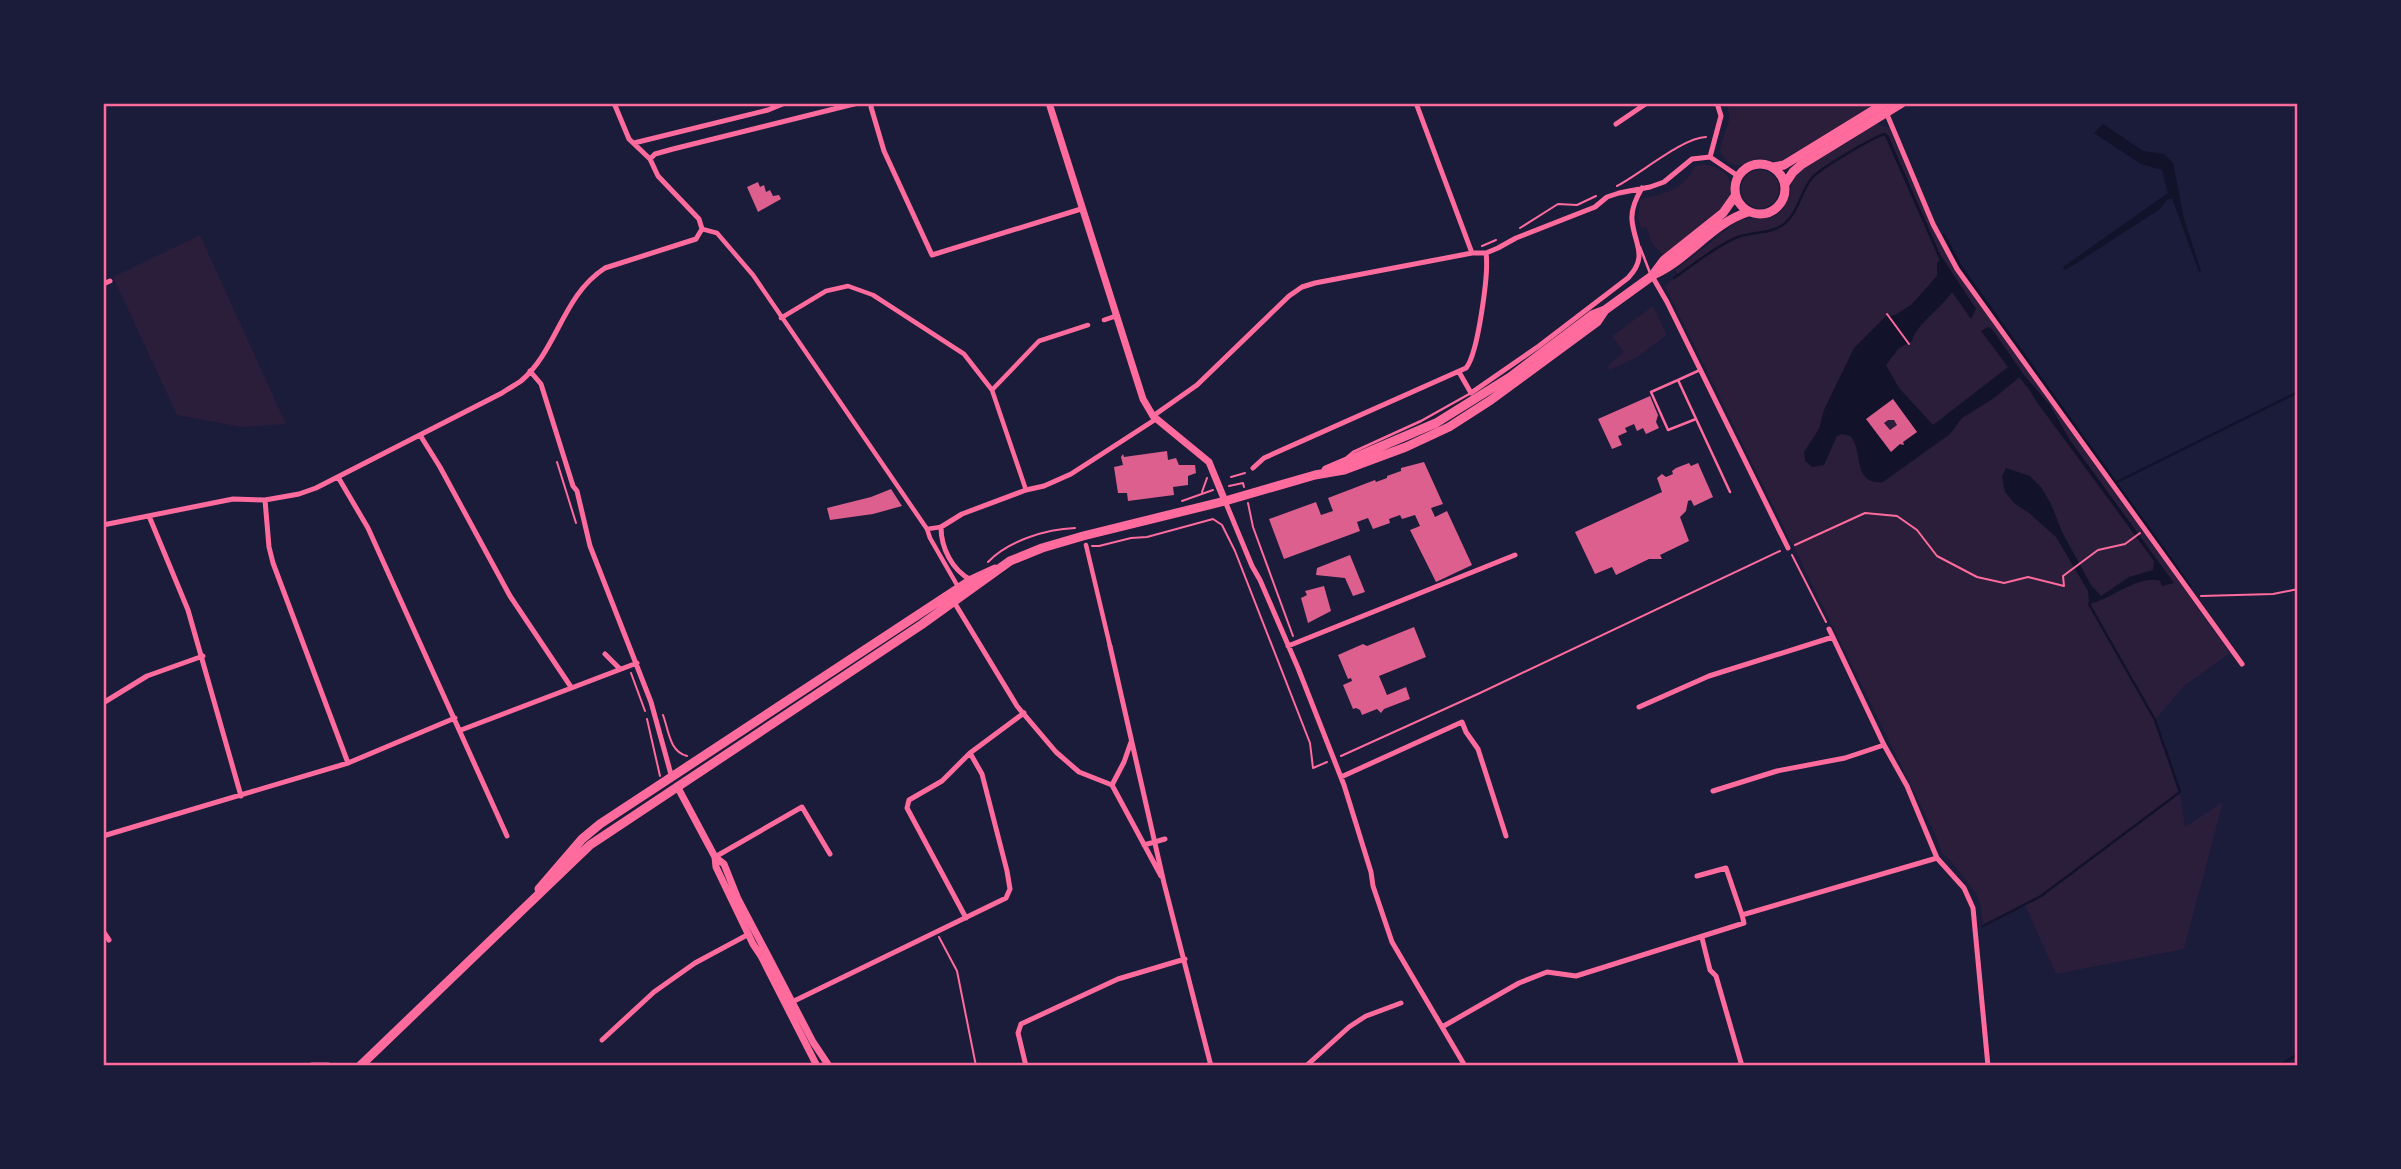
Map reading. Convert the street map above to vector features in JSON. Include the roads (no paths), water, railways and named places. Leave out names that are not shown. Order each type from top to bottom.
[{"type":"main road","points":[[1773,167],[1781,174],[1785,184],[1784,198],[1776,209],[1762,215],[1748,212],[1735,196],[1735,183],[1747,167],[1760,164],[1773,167],[1784,165],[1886,108],[1902,103]]},
{"type":"main road","points":[[1785,184],[1801,165],[1886,108]]},
{"type":"main road","points":[[1651,276],[1664,260],[1723,213],[1735,196]]},
{"type":"main road","points":[[1315,475],[1436,423],[1510,377],[1592,315],[1605,310],[1651,276],[1670,268],[1729,221],[1748,212]]},
{"type":"main road","points":[[360,1066],[590,845],[675,782],[951,598],[971,580],[1030,552],[1315,475],[1344,470],[1406,447],[1449,427],[1491,400],[1597,322],[1605,310]]},
{"type":"main road","points":[[951,598],[964,595],[1003,566]]},
{"type":"street","points":[[103,525],[233,499],[265,500],[299,494],[338,477],[521,381],[541,357],[572,300],[593,276],[605,268],[696,239],[702,229],[699,219],[654,172],[650,159],[629,139],[614,103]]},
{"type":"street","points":[[635,143],[768,110],[785,103]]},
{"type":"street","points":[[650,159],[655,154],[673,149],[858,103]]},
{"type":"street","points":[[872,103],[884,151],[932,255],[1081,209]]},
{"type":"street","points":[[1049,103],[1147,409],[1209,462],[1247,556],[1298,668],[1340,777],[1392,942],[1465,1066]]},
{"type":"street","points":[[1416,103],[1472,253]]},
{"type":"street","points":[[1616,124],[1647,103]]},
{"type":"street","points":[[1710,156],[1721,116],[1717,103]]},
{"type":"street","points":[[1886,108],[1933,224],[1957,269],[2242,664]]},
{"type":"street","points":[[668,135],[666,143],[673,149]]},
{"type":"street","points":[[927,529],[941,527],[962,514],[1071,474],[1197,385],[1289,296],[1302,287],[1472,253],[1486,253],[1516,238],[1595,208],[1607,197],[1664,182],[1692,159],[1710,156],[1738,176]]},
{"type":"street","points":[[1459,372],[1471,393],[1539,346],[1628,278],[1638,265],[1640,257],[1632,217],[1642,188]]},
{"type":"street","points":[[702,229],[717,233],[753,275],[927,529],[957,585]]},
{"type":"street","points":[[1253,467],[1264,458],[1459,372],[1470,363],[1475,348],[1487,268],[1486,253]]},
{"type":"street","points":[[1651,276],[1667,302],[1788,548]]},
{"type":"street","points":[[103,284],[110,281]]},
{"type":"street","points":[[781,318],[826,291],[848,286],[873,295],[964,354],[992,390],[1026,490]]},
{"type":"street","points":[[1104,320],[1116,316]]},
{"type":"street","points":[[992,390],[1039,341],[1088,325]]},
{"type":"street","points":[[530,371],[541,384],[573,486],[577,491],[593,554],[637,663],[675,782],[715,857],[725,889],[829,1066]]},
{"type":"street","points":[[420,435],[510,596],[570,687]]},
{"type":"street","points":[[338,477],[368,528],[507,836]]},
{"type":"street","points":[[265,500],[273,563],[348,763]]},
{"type":"street","points":[[149,516],[188,610],[241,796]]},
{"type":"street","points":[[941,527],[944,547],[956,569],[971,580]]},
{"type":"street","points":[[1086,545],[1164,883],[1211,1066]]},
{"type":"street","points":[[1288,646],[1515,555]]},
{"type":"street","points":[[951,598],[992,667],[1024,713],[1066,763],[1096,780],[1112,785],[1164,883]]},
{"type":"street","points":[[1829,629],[1906,786],[1937,858],[1964,888],[1973,908],[1988,1066]]},
{"type":"street","points":[[1639,706],[1709,676],[1833,637]]},
{"type":"street","points":[[604,654],[620,669]]},
{"type":"street","points":[[103,703],[148,676],[202,656]]},
{"type":"street","points":[[461,730],[637,663]]},
{"type":"street","points":[[966,918],[907,808],[909,800],[942,781],[970,753],[1024,713]]},
{"type":"street","points":[[103,836],[348,763],[455,718]]},
{"type":"street","points":[[1340,777],[1462,722],[1478,749],[1506,835]]},
{"type":"street","points":[[1112,785],[1132,739]]},
{"type":"street","points":[[1713,791],[1777,771],[1845,758],[1884,745]]},
{"type":"street","points":[[792,1002],[1006,898],[1010,889],[1007,871],[982,774],[970,753]]},
{"type":"street","points":[[715,857],[802,807],[830,854]]},
{"type":"street","points":[[1144,845],[1165,839]]},
{"type":"street","points":[[1742,915],[1937,858]]},
{"type":"street","points":[[1442,1027],[1519,983],[1547,972],[1576,976],[1744,923],[1726,868],[1698,876]]},
{"type":"street","points":[[103,932],[109,940]]},
{"type":"street","points":[[602,1040],[654,992],[695,963],[752,933]]},
{"type":"street","points":[[752,933],[815,1063],[823,1055]]},
{"type":"street","points":[[1702,938],[1742,1066]]},
{"type":"street","points":[[1026,1066],[1018,1033],[1021,1024],[1118,979],[1185,959]]},
{"type":"street","points":[[1306,1066],[1349,1027],[1366,1016],[1401,1003]]},
{"type":"street","points":[[312,1066],[328,1066]]},
{"type":"lane","points":[[1638,240],[1651,276]]},
{"type":"lane","points":[[1696,419],[1668,430],[1651,392],[1700,370]]},
{"type":"lane","points":[[1678,380],[1730,492]]},
{"type":"lane","points":[[1343,461],[1353,452],[1410,426],[1471,393]]},
{"type":"waterway","points":[[1674,278],[1733,239],[1772,230],[1784,224],[1793,214],[1812,178],[1847,153],[1885,134]]},
{"type":"waterway","points":[[1944,235],[1961,267],[2190,586]]},
{"type":"waterway","points":[[2021,377],[2027,385]]},
{"type":"waterway","points":[[2115,483],[2298,392]]},
{"type":"waterway","points":[[1983,926],[2041,896],[2180,792],[2155,720],[2089,604]]},
{"type":"waterway","points":[[2279,1066],[2298,1054]]}]
